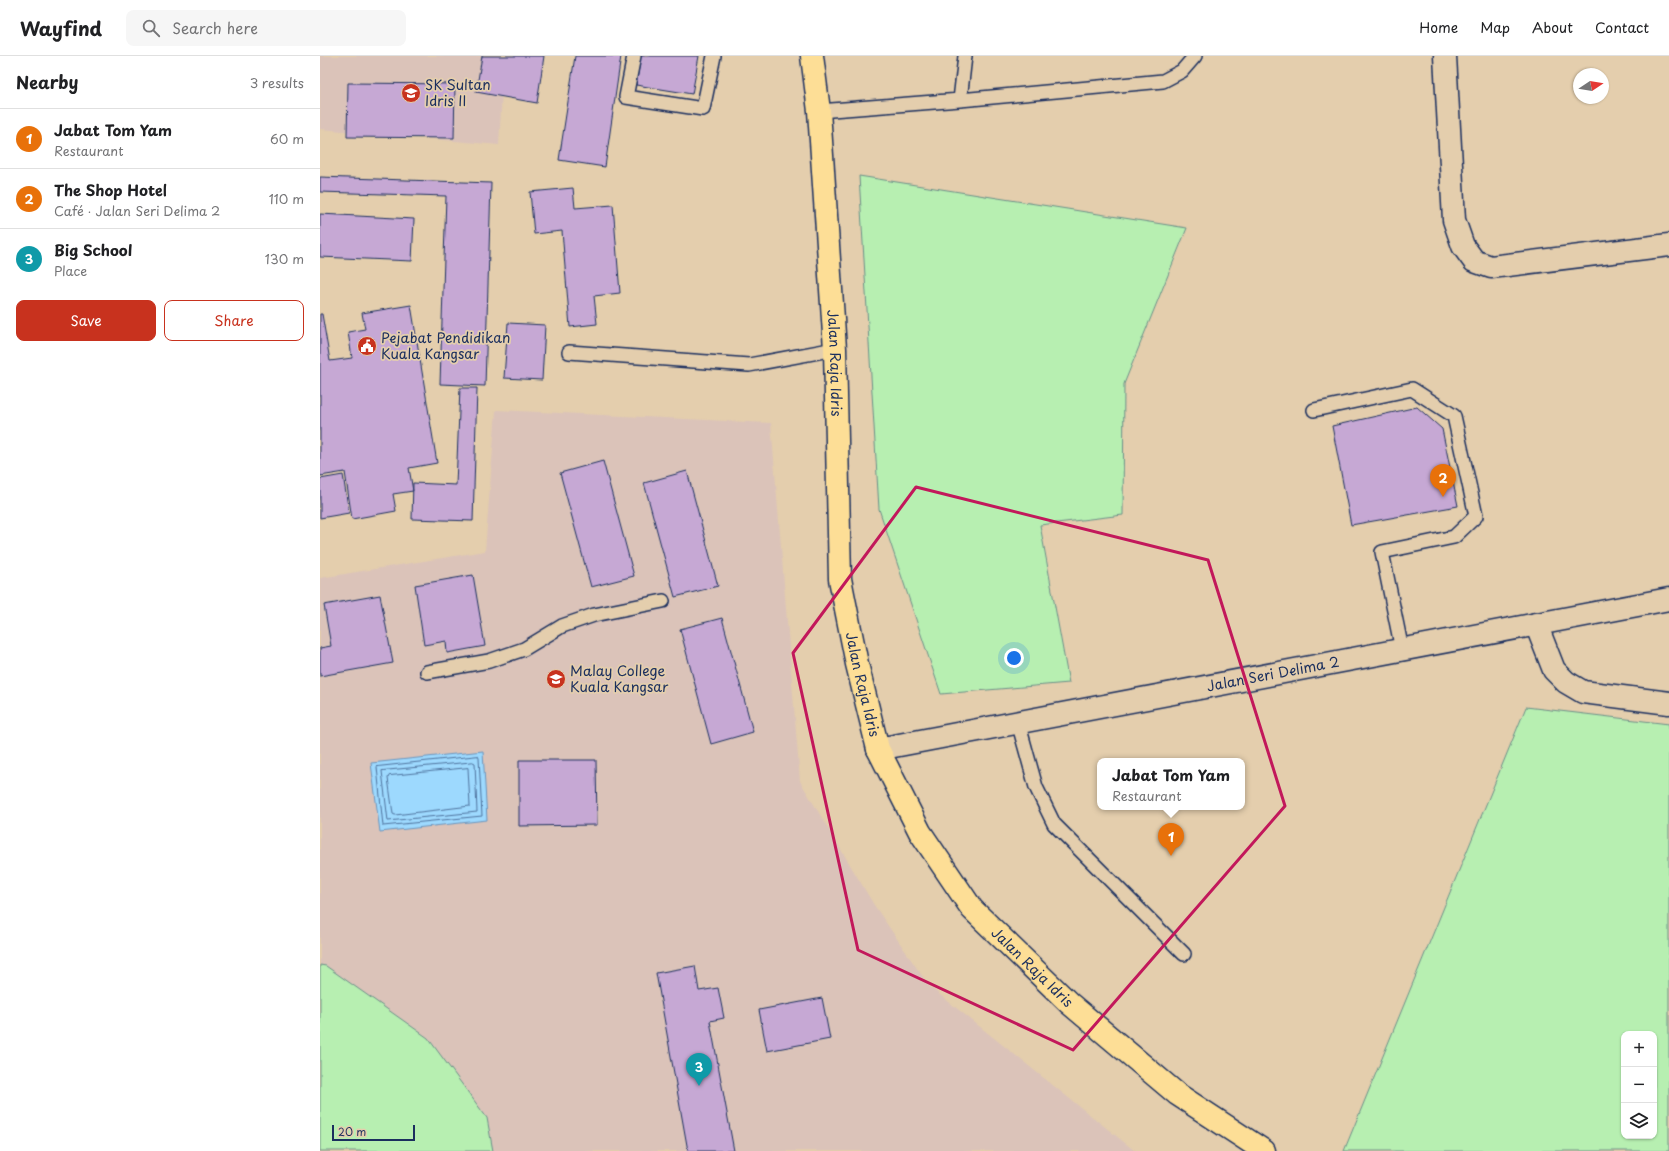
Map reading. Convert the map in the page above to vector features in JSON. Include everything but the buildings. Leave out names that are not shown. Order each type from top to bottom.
[{"type":"main road","name":"Jalan Raja Idris","points":[[812,56],[819,111],[835,349],[840,579],[857,664],[878,749],[920,832],[972,909],[1069,1003],[1177,1094],[1264,1151]]},
{"type":"street","points":[[1445,56],[1454,220],[1463,246],[1474,261],[1491,267],[1669,245]]},
{"type":"street","name":"Jalan Seri Delima 2","points":[[878,749],[1669,599]]},
{"type":"street","points":[[1536,624],[1554,670],[1566,682],[1583,692],[1669,703]]},
{"type":"lane","points":[[634,56],[626,97],[703,109],[714,56]]},
{"type":"lane","points":[[960,100],[965,56]]},
{"type":"lane","points":[[819,111],[960,100],[1163,81],[1182,72],[1195,56]]},
{"type":"lane","points":[[569,352],[750,365],[835,349]]},
{"type":"lane","points":[[1314,410],[1412,389],[1454,416],[1476,516],[1454,537],[1382,552],[1402,650]]},
{"type":"lane","points":[[427,672],[489,661],[524,649],[562,626],[594,615],[663,601]]},
{"type":"lane","points":[[1018,722],[1036,787],[1054,824],[1184,954]]},
{"type":"highlighted area","points":[[916,487],[1208,560],[1285,806],[1073,1050],[858,950],[793,653]]},
{"type":"shaded area","name":"SK Sultan Idris II","points":[[320,56],[504,56],[499,145],[320,129]]},
{"type":"shaded area","name":"Malay College Kuala Kangsar","points":[[496,410],[771,423],[800,781],[874,905],[929,986],[1135,1151],[320,1151],[320,578],[485,551]]},
{"type":"green space","points":[[859,176],[1187,228],[1124,384],[1123,515],[1040,525],[1069,683],[941,694],[879,509]]},
{"type":"green space","points":[[1526,707],[1669,724],[1669,1151],[1344,1151]]},
{"type":"green space","points":[[320,965],[326,966],[428,1038],[487,1118],[493,1151],[320,1151]]},
{"type":"water","points":[[483,751],[487,820],[380,832],[371,763]]},
{"type":"place","name":"SK Sultan Idris II","points":[[411,93]]},
{"type":"place","name":"Pejabat Pendidikan Kuala Kangsar","points":[[367,346]]},
{"type":"place","name":"The Shop Hotel","points":[[1443,497]]},
{"type":"place","name":"Malay College Kuala Kangsar","points":[[556,679]]},
{"type":"place","name":"Jabat Tom Yam","points":[[1171,856]]},
{"type":"place","name":"Big School","points":[[699,1086]]}]
